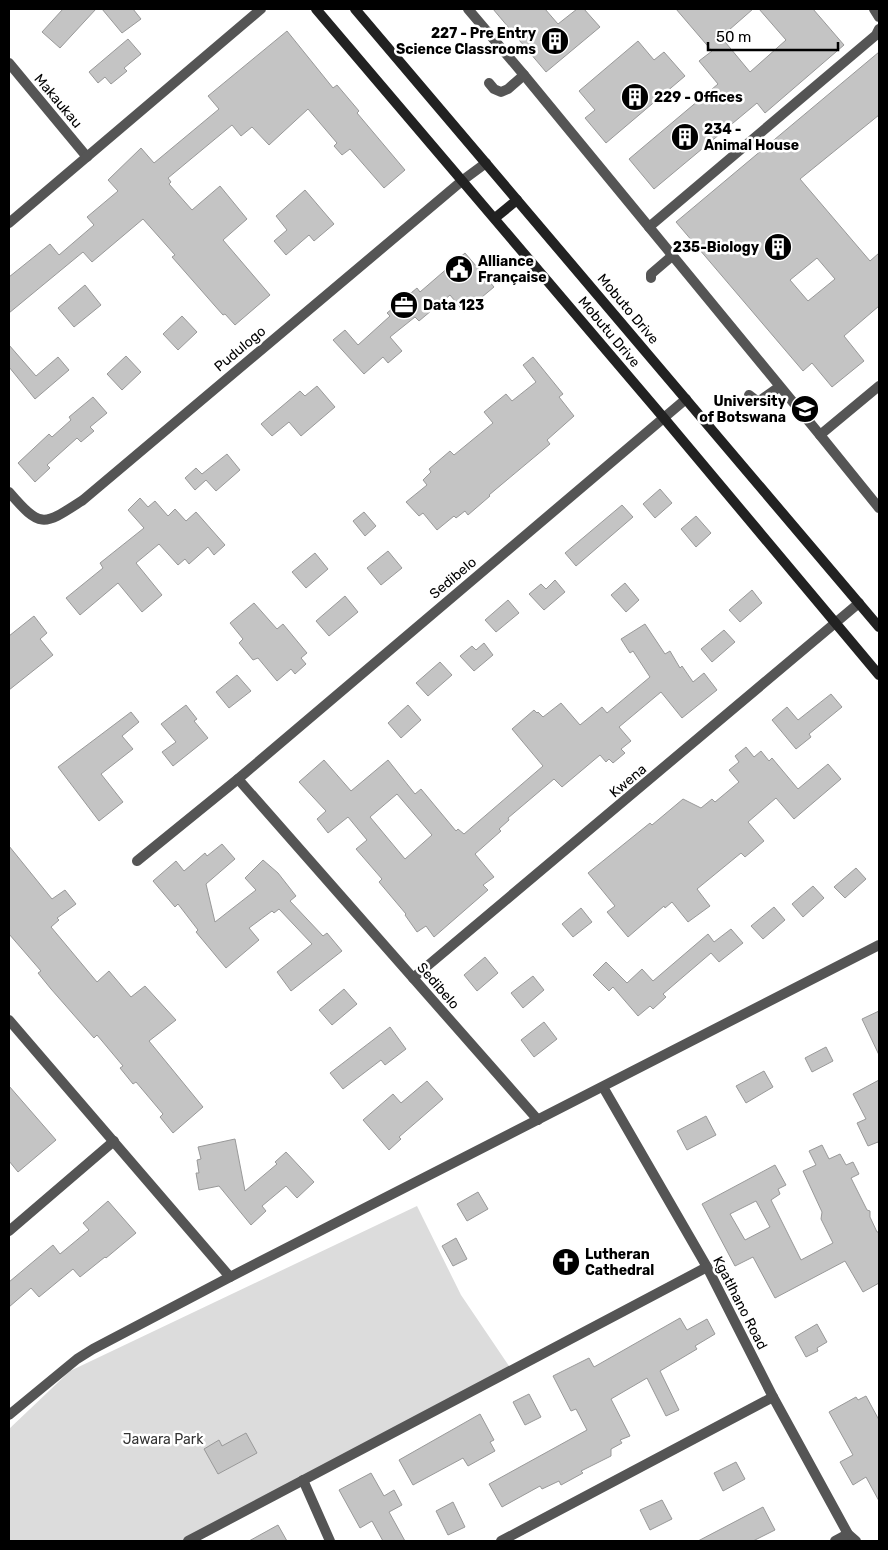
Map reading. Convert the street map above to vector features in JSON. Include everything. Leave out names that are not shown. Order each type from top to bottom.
[{"type":"main road","name":"Mobutu Drive","points":[[316,9],[495,218],[879,675]]},
{"type":"main road","name":"Mobuto Drive","points":[[355,9],[879,627]]},
{"type":"main road","points":[[495,218],[517,200]]},
{"type":"street","points":[[9,223],[260,9]]},
{"type":"street","points":[[468,9],[649,226],[779,388],[879,508]]},
{"type":"street","points":[[874,9],[879,17]]},
{"type":"street","points":[[649,226],[876,35],[879,29]]},
{"type":"street","name":"Makaukau","points":[[9,63],[87,157]]},
{"type":"street","points":[[489,83],[494,89],[501,92],[508,89],[524,75]]},
{"type":"street","name":"Pudulogo","points":[[9,492],[27,513],[38,519],[47,520],[83,500],[462,180],[486,163]]},
{"type":"street","points":[[651,278],[651,274],[672,256]]},
{"type":"street","points":[[820,435],[879,386]]},
{"type":"street","points":[[749,395],[758,402],[779,388]]},
{"type":"street","name":"Sedibelo","points":[[137,861],[238,779],[686,399]]},
{"type":"street","name":"Kwena","points":[[413,978],[859,603]]},
{"type":"street","name":"Sedibelo","points":[[238,779],[538,1120]]},
{"type":"street","points":[[9,1416],[77,1359],[93,1349],[879,945]]},
{"type":"street","points":[[9,1020],[230,1277]]},
{"type":"street","name":"Kgatlhano Road","points":[[603,1087],[707,1267],[773,1398],[852,1538]]},
{"type":"street","points":[[9,1231],[114,1141]]},
{"type":"street","points":[[188,1541],[707,1267]]},
{"type":"street","points":[[501,1541],[773,1398]]},
{"type":"street","points":[[303,1480],[330,1541]]},
{"type":"street","points":[[835,1541],[852,1538]]},
{"type":"green space","name":"Jawara Park","points":[[417,1206],[461,1295],[511,1369],[186,1541],[9,1541],[9,1429],[70,1371]]},
{"type":"building","points":[[63,9],[96,9],[60,48],[42,32]]},
{"type":"building","points":[[102,9],[133,9],[141,19],[122,33]]},
{"type":"building","name":"227 - Pre Entry Science Classrooms","points":[[493,9],[545,9],[558,24],[577,9],[584,9],[600,27],[546,72]]},
{"type":"building","points":[[676,9],[753,9],[721,37],[750,72],[786,40],[759,9],[813,9],[844,45],[765,113],[757,103],[654,189],[629,159],[718,84],[699,61],[712,51]]},
{"type":"building","points":[[287,31],[333,88],[337,85],[359,111],[357,113],[405,170],[384,188],[350,149],[342,155],[334,146],[337,143],[308,109],[269,145],[252,127],[241,136],[232,125],[168,178],[171,182],[169,184],[192,210],[220,186],[247,219],[223,240],[270,295],[235,325],[225,314],[223,315],[172,257],[175,255],[143,219],[92,262],[83,252],[9,313],[9,277],[50,244],[59,255],[94,225],[87,217],[118,191],[108,180],[141,148],[154,163],[219,109],[208,96]]},
{"type":"building","points":[[128,39],[141,54],[124,68],[127,71],[111,84],[105,77],[98,83],[89,72]]},
{"type":"building","name":"229 - Offices","points":[[638,41],[654,60],[664,52],[685,76],[606,143],[585,118],[595,110],[579,91]]},
{"type":"building","name":"235-Biology","points":[[879,52],[879,115],[800,179],[870,261],[879,253],[879,306],[844,336],[864,361],[832,387],[812,363],[803,371],[676,222]],"holes":[[[817,258],[835,279],[808,301],[790,280]]]},
{"type":"building","points":[[305,190],[334,224],[314,241],[309,235],[286,255],[274,241],[287,230],[276,216]]},
{"type":"building","points":[[465,253],[494,287],[464,312],[450,295],[419,321],[415,317],[390,337],[402,351],[388,363],[383,357],[364,374],[333,340],[345,330],[358,345],[390,316],[387,313],[417,288],[420,292]]},
{"type":"building","points":[[85,285],[101,305],[74,327],[58,308]]},
{"type":"building","points":[[182,316],[197,332],[178,350],[163,334]]},
{"type":"building","points":[[9,345],[36,376],[58,357],[69,370],[35,399],[9,367]]},
{"type":"building","points":[[126,356],[141,372],[122,390],[107,374]]},
{"type":"building","points":[[533,357],[563,394],[559,397],[574,416],[547,440],[550,444],[468,515],[465,511],[456,518],[454,516],[437,530],[423,513],[419,516],[406,502],[427,485],[423,480],[431,472],[429,469],[450,451],[454,455],[493,423],[484,412],[506,394],[512,401],[536,382],[523,365]]},
{"type":"building","points":[[317,386],[335,407],[301,436],[289,422],[272,436],[261,424],[300,391],[305,396]]},
{"type":"building","points":[[93,397],[107,413],[90,427],[94,431],[81,442],[77,438],[47,465],[50,468],[35,482],[18,463],[49,434],[52,437],[71,420],[69,417]]},
{"type":"building","points":[[227,454],[240,470],[216,491],[206,480],[195,490],[185,478],[196,468],[202,474]]},
{"type":"building","points":[[660,489],[672,503],[655,518],[643,504]]},
{"type":"building","points":[[140,498],[148,507],[155,501],[168,516],[175,509],[186,521],[196,512],[225,545],[214,555],[208,547],[189,564],[185,559],[178,565],[159,544],[136,563],[162,595],[142,612],[118,583],[80,615],[66,598],[103,568],[100,563],[144,528],[128,510]]},
{"type":"building","points":[[622,505],[633,517],[576,566],[565,553]]},
{"type":"building","points":[[364,512],[376,526],[365,536],[353,521]]},
{"type":"building","points":[[696,516],[711,533],[696,547],[681,529]]},
{"type":"building","points":[[388,551],[402,568],[381,585],[367,568]]},
{"type":"building","points":[[315,553],[328,569],[306,588],[292,572]]},
{"type":"building","points":[[555,580],[565,592],[544,610],[529,594],[541,584],[546,589]]},
{"type":"building","points":[[625,583],[639,600],[626,612],[611,595]]},
{"type":"building","points":[[752,590],[762,603],[740,622],[729,610]]},
{"type":"building","points":[[345,596],[358,612],[329,636],[316,621]]},
{"type":"building","points":[[508,600],[519,613],[496,632],[485,620]]},
{"type":"building","points":[[254,603],[277,629],[283,624],[307,653],[301,658],[306,664],[295,674],[291,669],[277,681],[258,658],[253,660],[239,643],[243,639],[230,623]]},
{"type":"building","points":[[34,616],[47,633],[40,639],[53,655],[9,690],[9,636]]},
{"type":"building","points":[[645,624],[665,654],[670,651],[680,668],[682,666],[693,682],[704,673],[717,690],[682,718],[661,692],[619,727],[631,741],[621,749],[625,753],[613,763],[609,759],[606,762],[600,755],[562,787],[554,779],[508,818],[509,820],[499,829],[501,831],[475,854],[494,877],[483,885],[488,890],[434,937],[426,926],[417,932],[406,914],[379,882],[382,879],[356,849],[367,840],[348,817],[328,833],[317,819],[326,811],[299,782],[324,760],[351,791],[388,760],[415,794],[421,789],[456,831],[458,829],[464,834],[543,766],[512,729],[534,710],[543,717],[561,703],[580,725],[602,707],[607,713],[650,677],[633,651],[630,653],[621,639]],"holes":[[[397,794],[432,835],[405,859],[370,817]]]},
{"type":"building","points":[[724,630],[735,642],[712,662],[701,649]]},
{"type":"building","points":[[484,643],[493,655],[474,671],[460,656],[472,646],[476,650]]},
{"type":"building","points":[[440,662],[452,675],[428,696],[416,683]]},
{"type":"building","points":[[237,675],[251,691],[229,708],[216,692]]},
{"type":"building","points":[[831,694],[842,707],[809,734],[811,737],[796,749],[772,720],[787,707],[798,720]]},
{"type":"building","points":[[186,705],[197,719],[194,721],[208,738],[173,766],[162,752],[176,742],[161,724]]},
{"type":"building","points":[[408,705],[421,720],[401,738],[388,723]]},
{"type":"building","points":[[131,712],[139,722],[122,736],[133,749],[101,774],[123,802],[99,821],[58,767]]},
{"type":"building","points":[[746,747],[754,757],[761,751],[769,761],[772,758],[798,789],[828,764],[841,779],[794,819],[776,798],[748,822],[764,841],[745,857],[741,853],[697,889],[710,906],[688,922],[672,902],[665,908],[664,906],[628,937],[607,912],[615,906],[588,873],[683,799],[701,808],[712,799],[715,802],[739,782],[729,770],[739,762],[735,756]]},
{"type":"building","points":[[222,844],[235,859],[206,884],[215,922],[256,890],[245,878],[263,860],[278,873],[296,896],[290,901],[323,936],[327,933],[342,951],[291,991],[277,972],[312,944],[279,909],[274,913],[272,911],[249,928],[259,940],[226,968],[196,932],[198,930],[178,904],[175,907],[153,881],[176,861],[184,871],[205,853],[207,856]]},
{"type":"building","points":[[9,846],[52,899],[65,890],[76,904],[57,918],[59,920],[51,927],[97,982],[109,971],[131,997],[145,986],[176,1020],[149,1041],[203,1107],[173,1133],[160,1117],[163,1114],[136,1082],[133,1084],[120,1068],[123,1066],[97,1035],[94,1038],[51,989],[38,973],[41,971],[9,934]]},
{"type":"building","points":[[856,868],[866,879],[845,898],[834,887]]},
{"type":"building","points":[[813,886],[824,898],[803,917],[792,904]]},
{"type":"building","points":[[774,907],[785,920],[763,939],[751,926]]},
{"type":"building","points":[[581,908],[592,922],[573,937],[562,924]]},
{"type":"building","points":[[731,929],[743,943],[719,962],[711,953],[663,994],[666,997],[653,1009],[650,1006],[638,1016],[613,987],[609,991],[593,975],[606,962],[627,983],[642,969],[653,981],[708,934],[714,942]]},
{"type":"building","points":[[485,957],[498,973],[477,991],[464,975]]},
{"type":"building","points":[[533,976],[544,990],[523,1008],[511,993]]},
{"type":"building","points":[[344,989],[357,1004],[332,1025],[319,1010]]},
{"type":"building","points":[[879,1011],[879,1055],[862,1019]]},
{"type":"building","points":[[544,1022],[557,1039],[534,1057],[521,1040]]},
{"type":"building","points":[[390,1027],[406,1049],[385,1065],[381,1060],[343,1089],[330,1073]]},
{"type":"building","points":[[826,1047],[833,1061],[812,1072],[805,1058]]},
{"type":"building","points":[[764,1071],[773,1087],[746,1103],[736,1086]]},
{"type":"building","points":[[879,1080],[879,1145],[878,1142],[868,1146],[857,1123],[866,1119],[853,1094]]},
{"type":"building","points":[[427,1081],[443,1099],[399,1137],[401,1139],[389,1150],[363,1120],[393,1094],[401,1103]]},
{"type":"building","points":[[9,1086],[56,1140],[18,1172],[9,1161]]},
{"type":"building","points":[[706,1116],[716,1135],[687,1150],[677,1131]]},
{"type":"building","points":[[235,1139],[245,1191],[277,1164],[275,1162],[286,1152],[314,1182],[297,1198],[286,1186],[262,1206],[266,1211],[251,1225],[219,1186],[199,1190],[196,1173],[199,1173],[197,1160],[201,1159],[198,1147]]},
{"type":"building","points":[[822,1145],[829,1159],[840,1154],[846,1165],[853,1162],[859,1174],[851,1178],[867,1210],[870,1211],[870,1217],[877,1232],[879,1232],[879,1283],[863,1292],[845,1261],[775,1298],[753,1257],[735,1266],[702,1204],[775,1165],[786,1185],[778,1189],[780,1194],[771,1200],[801,1260],[833,1243],[821,1219],[822,1212],[803,1171],[816,1165],[809,1151]],"holes":[[[756,1201],[770,1227],[745,1240],[730,1214]]]},
{"type":"building","points":[[478,1192],[488,1209],[467,1221],[457,1204]]},
{"type":"building","points":[[108,1201],[136,1233],[80,1277],[73,1269],[39,1297],[31,1288],[9,1307],[9,1282],[53,1245],[60,1254],[89,1230],[83,1223]]},
{"type":"building","points":[[456,1238],[467,1259],[453,1266],[442,1246]]},
{"type":"building","points":[[680,1318],[687,1330],[707,1319],[715,1334],[695,1346],[697,1349],[660,1371],[679,1410],[666,1416],[647,1378],[611,1399],[630,1436],[620,1440],[622,1443],[611,1449],[611,1456],[581,1471],[583,1473],[561,1485],[559,1481],[542,1489],[540,1486],[502,1507],[489,1484],[587,1430],[576,1409],[571,1411],[553,1376],[589,1358],[594,1367]]},
{"type":"building","points":[[817,1324],[827,1342],[817,1348],[818,1351],[806,1357],[795,1337]]},
{"type":"building","points":[[529,1394],[541,1417],[525,1425],[513,1402]]},
{"type":"building","points":[[866,1396],[879,1420],[879,1501],[866,1477],[853,1485],[840,1462],[853,1455],[829,1412],[856,1397],[858,1400]]},
{"type":"building","points":[[480,1414],[494,1440],[490,1442],[495,1451],[468,1466],[463,1458],[413,1485],[399,1460]]},
{"type":"building","points":[[246,1433],[257,1453],[218,1474],[204,1449],[219,1440],[222,1446]]},
{"type":"building","points":[[736,1462],[745,1479],[723,1491],[714,1473]]},
{"type":"building","points":[[371,1473],[384,1496],[394,1490],[402,1505],[389,1512],[405,1541],[383,1541],[372,1521],[360,1528],[339,1490]]},
{"type":"building","points":[[662,1500],[672,1519],[650,1530],[640,1510]]},
{"type":"building","points":[[453,1502],[465,1527],[448,1535],[436,1511]]},
{"type":"building","points":[[763,1507],[775,1530],[753,1541],[698,1541]]},
{"type":"building","points":[[278,1525],[287,1541],[249,1541]]},
{"type":"place","name":"227 - Pre Entry Science Classrooms","points":[[555,41]]},
{"type":"place","name":"229 - Offices","points":[[635,97]]},
{"type":"place","name":"234 - Animal House","points":[[685,137]]},
{"type":"place","name":"235-Biology","points":[[778,247]]},
{"type":"place","name":"Alliance Française","points":[[459,269]]},
{"type":"place","name":"Data 123","points":[[404,305]]},
{"type":"place","name":"University of Botswana","points":[[805,409]]},
{"type":"place","name":"Lutheran Cathedral","points":[[566,1262]]}]
